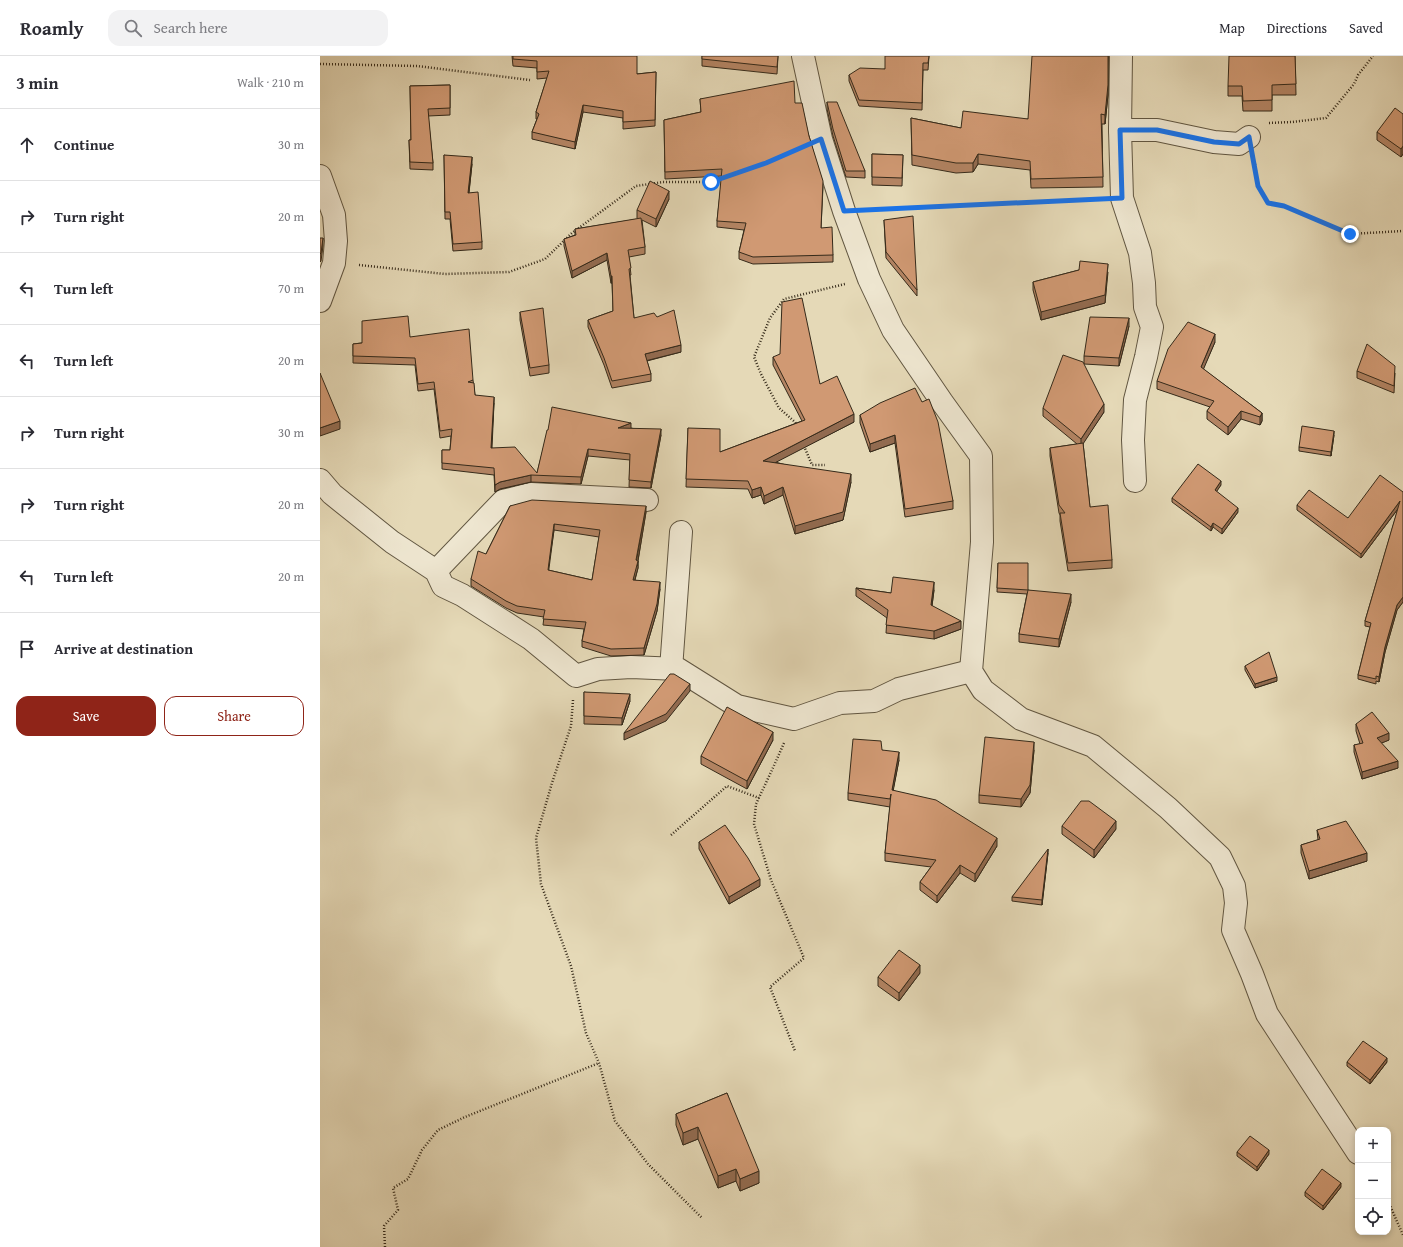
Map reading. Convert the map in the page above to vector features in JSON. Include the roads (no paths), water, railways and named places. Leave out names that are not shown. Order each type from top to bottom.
[{"type":"street","points":[[803,56],[821,139],[844,211],[869,278],[893,330],[981,456],[982,542],[971,671],[983,690],[1020,719],[1093,746],[1168,808],[1220,857],[1234,886],[1236,903],[1233,930],[1267,1014],[1355,1148]]},
{"type":"street","points":[[1121,56],[1120,130],[1122,198],[1140,253],[1144,283],[1144,307],[1152,327],[1136,400],[1133,440],[1135,482]]},
{"type":"street","points":[[1120,130],[1157,130],[1214,142],[1239,144],[1249,137]]},
{"type":"street","points":[[320,176],[334,215],[336,241],[334,263],[320,301]]},
{"type":"street","points":[[320,480],[332,494],[392,542],[436,571],[443,586],[462,594],[531,638],[576,676],[598,669],[631,667],[678,669],[737,706],[794,719],[840,703],[874,701],[899,689],[971,671]]},
{"type":"street","points":[[436,571],[503,501],[531,494],[647,500]]},
{"type":"street","points":[[671,669],[682,532]]}]
